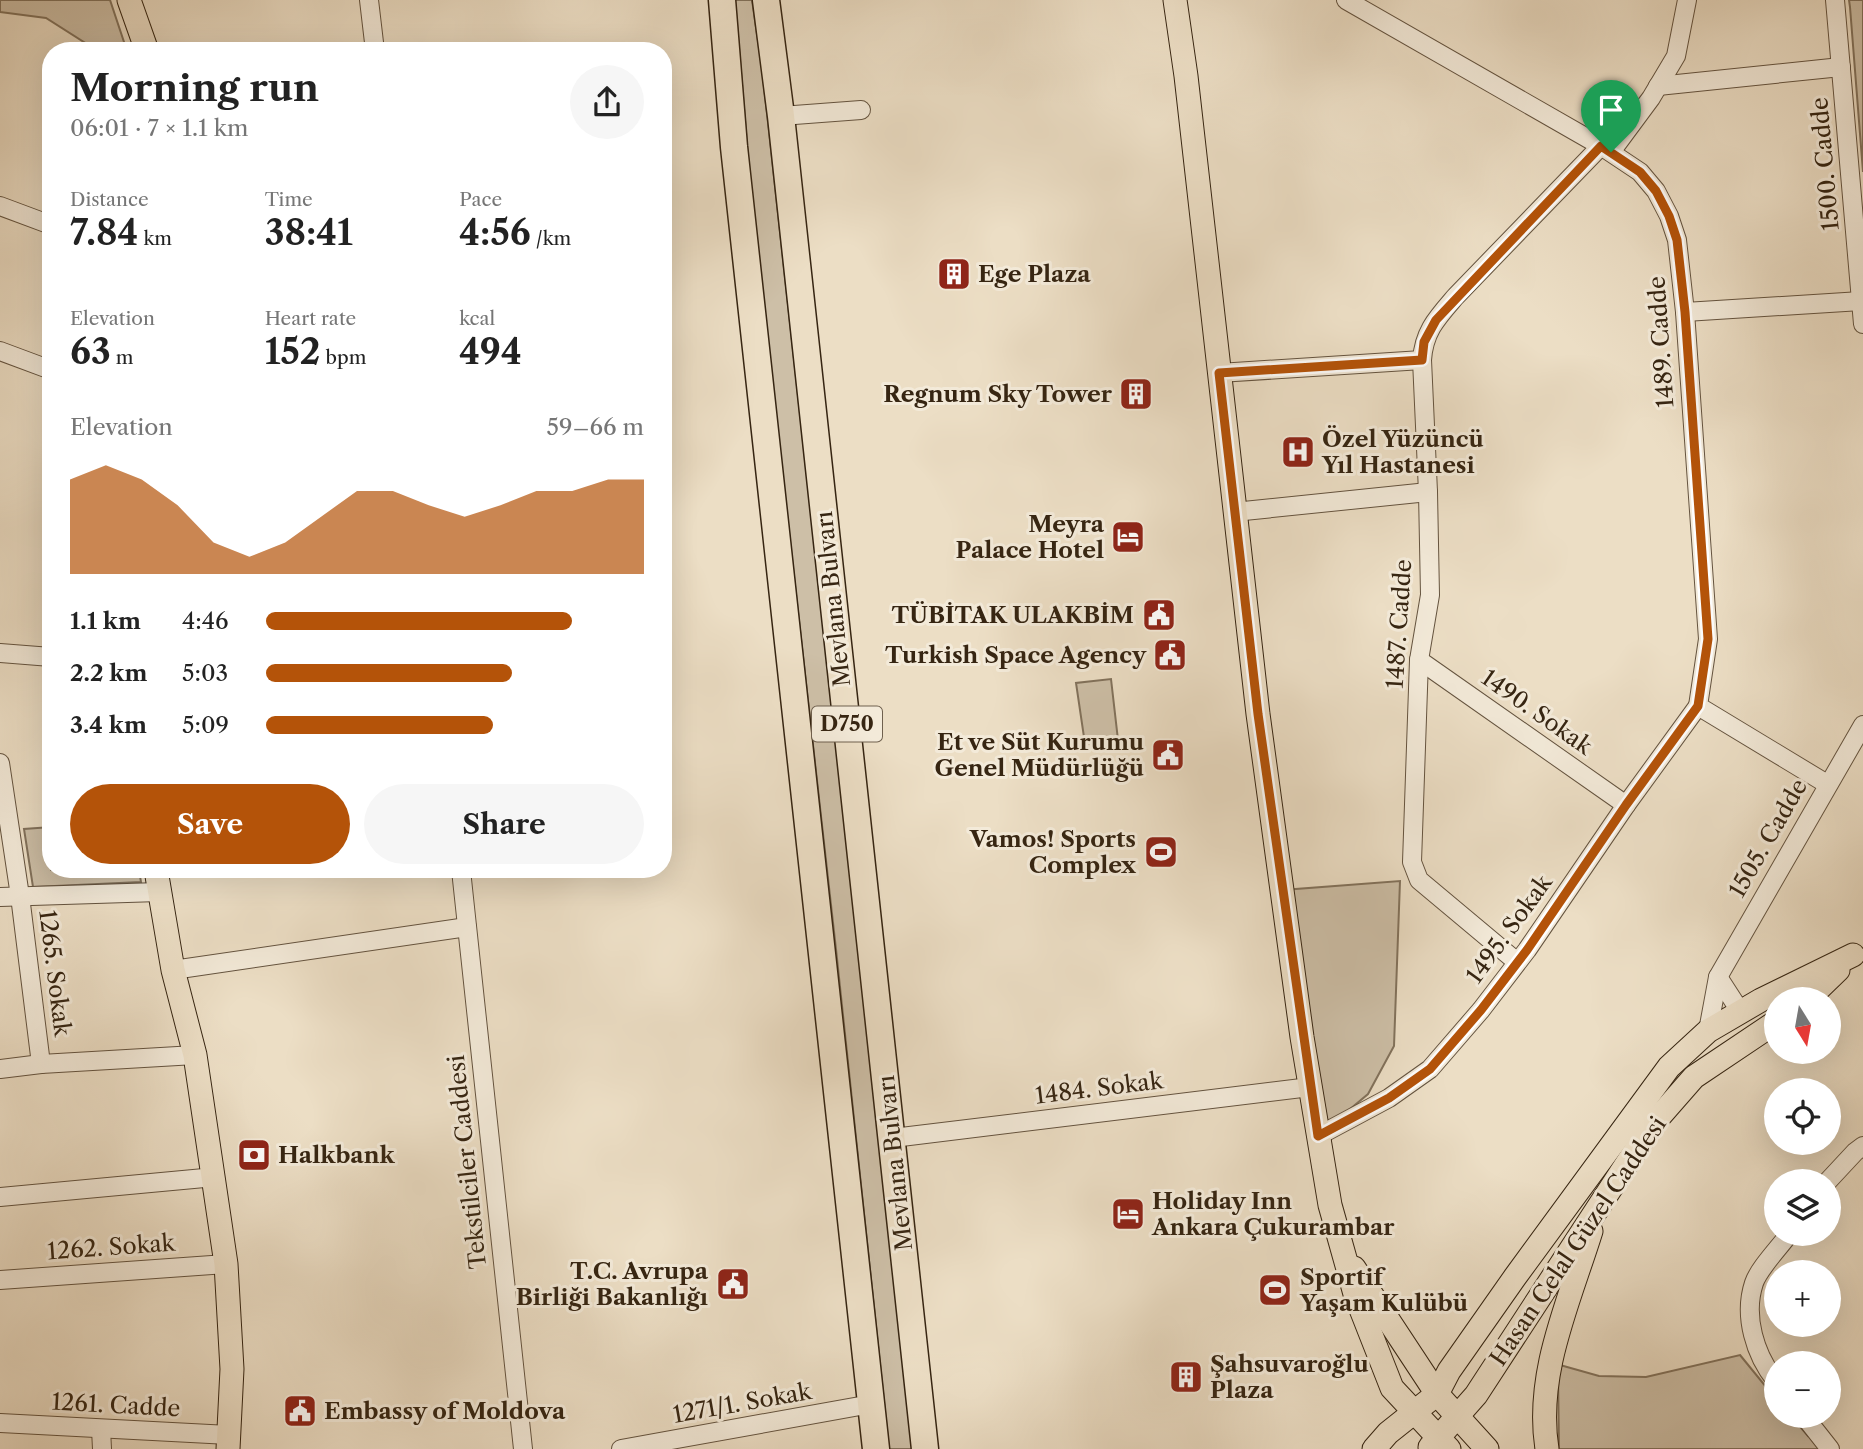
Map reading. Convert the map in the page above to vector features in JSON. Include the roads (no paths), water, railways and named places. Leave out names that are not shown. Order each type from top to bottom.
[{"type":"highway","points":[[722,0],[734,147],[876,1449]]},
{"type":"highway","name":"Mevlana Bulvarı","points":[[766,0],[781,116],[926,1449]]},
{"type":"main road","points":[[129,0],[143,42]]},
{"type":"main road","points":[[1175,0],[1186,76],[1258,714],[1310,1087],[1330,1205],[1355,1294],[1392,1388],[1439,1445]]},
{"type":"main road","points":[[1186,0],[1189,37],[1186,76]]},
{"type":"main road","points":[[158,881],[173,970],[195,1055],[215,1177],[226,1264],[232,1369],[229,1442]]},
{"type":"main road","points":[[1820,987],[1858,951]]},
{"type":"main road","points":[[1755,1036],[1740,1011],[1858,951]]},
{"type":"main road","name":"Hasan Celal Güzel Caddesi","points":[[1374,1449],[1388,1433],[1437,1394],[1515,1277],[1669,1067],[1708,1031],[1740,1011]]},
{"type":"main road","name":"Hasan Celal Güzel Caddesi","points":[[1439,1445],[1476,1395],[1652,1125],[1694,1077],[1764,1030]]},
{"type":"main road","points":[[1708,1031],[1729,1055]]},
{"type":"main road","points":[[1547,1449],[1545,1394],[1552,1350],[1599,1206]]},
{"type":"main road","points":[[1342,1251],[1437,1394],[1487,1449]]},
{"type":"street","points":[[369,0],[374,42]]},
{"type":"street","name":"1489. Cadde","points":[[1346,0],[1606,149],[1640,172],[1656,191],[1669,216],[1677,240],[1685,312],[1708,639],[1698,706]]},
{"type":"street","points":[[1658,86],[1676,56],[1687,0]]},
{"type":"street","name":"1500. Cadde","points":[[1835,0],[1863,324]]},
{"type":"street","points":[[1658,86],[1841,67]]},
{"type":"street","name":"1487. Cadde","points":[[1517,962],[1419,880],[1412,862],[1419,660],[1430,595],[1422,360],[1424,342],[1436,320],[1606,149],[1658,86]]},
{"type":"street","points":[[781,116],[861,110]]},
{"type":"street","points":[[0,206],[42,222]]},
{"type":"street","points":[[1685,312],[1861,301]]},
{"type":"street","points":[[0,351],[42,367]]},
{"type":"street","points":[[1219,373],[1422,360]]},
{"type":"street","points":[[1234,512],[1428,492]]},
{"type":"street","points":[[0,653],[42,656]]},
{"type":"street","name":"1490. Sokak","points":[[1419,660],[1626,805]]},
{"type":"street","points":[[1698,706],[1827,784]]},
{"type":"street","name":"1495. Sokak","points":[[1318,1136],[1389,1098],[1430,1069],[1481,1010],[1517,962],[1698,706]]},
{"type":"street","name":"1505. Cadde","points":[[1708,1031],[1718,977],[1863,725]]},
{"type":"street","name":"1265. Sokak","points":[[0,763],[41,1063]]},
{"type":"street","name":"Tekstilciler Caddesi","points":[[462,878],[523,1449]]},
{"type":"street","points":[[0,897],[158,881]]},
{"type":"street","points":[[173,970],[467,927]]},
{"type":"street","points":[[1718,977],[1740,1011]]},
{"type":"street","points":[[0,1069],[41,1063],[195,1055]]},
{"type":"street","name":"1484. Sokak","points":[[893,1138],[1310,1087]]},
{"type":"street","points":[[1839,1169],[1863,1146]]},
{"type":"street","points":[[0,1197],[215,1177]]},
{"type":"street","points":[[1764,1361],[1748,1317],[1754,1281],[1780,1246]]},
{"type":"street","name":"1262. Sokak","points":[[0,1280],[226,1264]]},
{"type":"street","name":"1271/1. Sokak","points":[[621,1449],[871,1404]]},
{"type":"street","name":"1261. Cadde","points":[[0,1423],[102,1429],[229,1442]]},
{"type":"street","points":[[1813,1428],[1830,1449]]},
{"type":"street","points":[[102,1429],[102,1449]]},
{"type":"place","name":"Ege Plaza","points":[[954,274]]},
{"type":"place","name":"Regnum Sky Tower","points":[[1136,394]]},
{"type":"place","name":"Özel Yüzüncü Yıl Hastanesi","points":[[1298,452]]},
{"type":"place","name":"Meyra Palace Hotel","points":[[1128,537]]},
{"type":"place","name":"TÜBİTAK ULAKBİM","points":[[1159,615]]},
{"type":"place","name":"Turkish Space Agency","points":[[1170,655]]},
{"type":"place","name":"Et ve Süt Kurumu Genel Müdürlüğü","points":[[1168,755]]},
{"type":"place","name":"Vamos! Sports Complex","points":[[1161,852]]},
{"type":"place","name":"Halkbank","points":[[254,1155]]},
{"type":"place","name":"Holiday Inn Ankara Çukurambar","points":[[1128,1214]]},
{"type":"place","name":"T.C. Avrupa Birliği Bakanlığı","points":[[733,1284]]},
{"type":"place","name":"Sportif Yaşam Kulübü","points":[[1275,1290]]},
{"type":"place","name":"Şahsuvaroğlu Plaza","points":[[1186,1377]]},
{"type":"place","name":"Embassy of Moldova","points":[[300,1411]]}]
